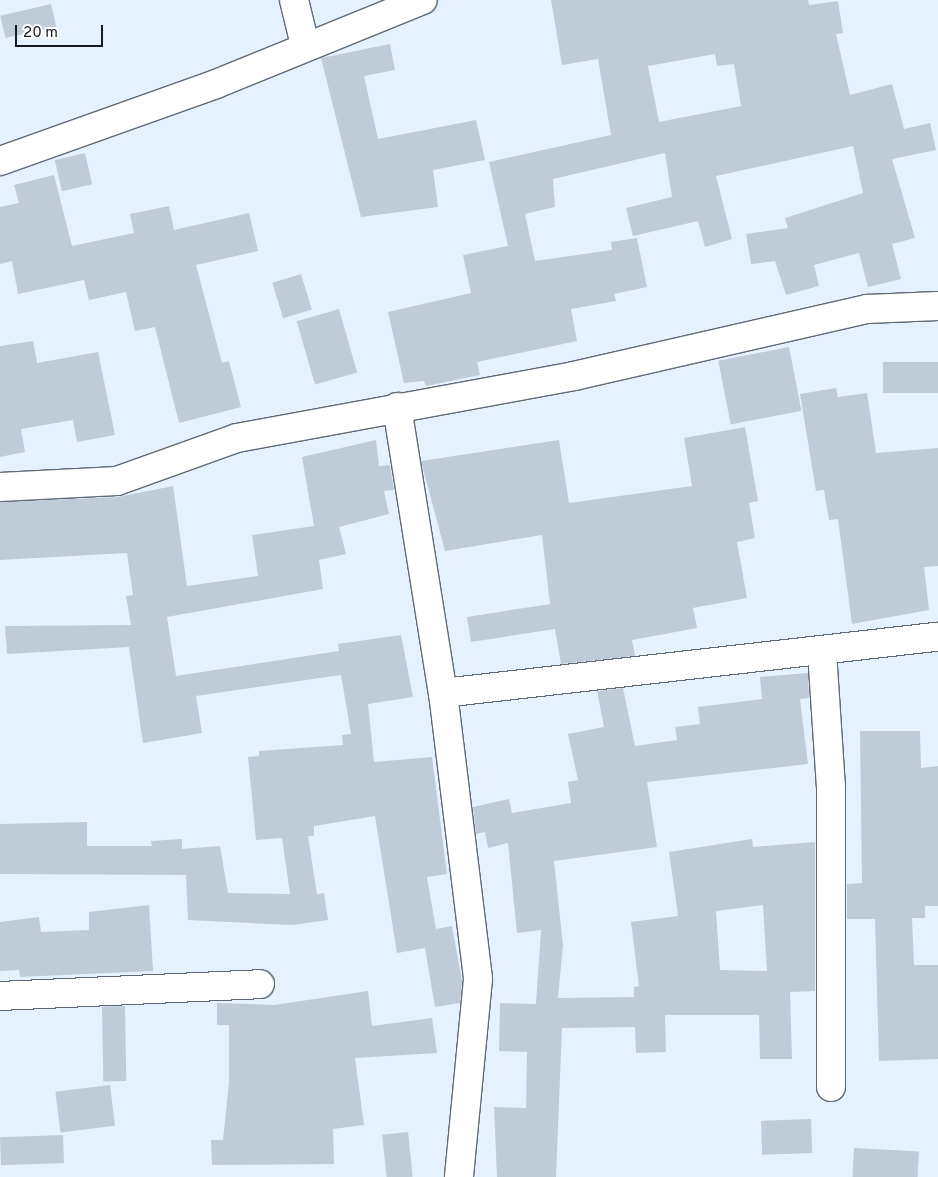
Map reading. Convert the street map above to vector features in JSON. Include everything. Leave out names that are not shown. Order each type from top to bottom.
[{"type":"street","points":[[294,0],[305,45]]},
{"type":"street","points":[[0,161],[216,84],[305,45],[423,0]]},
{"type":"street","points":[[0,487],[117,481],[237,438],[397,407],[574,376],[867,309],[938,306]]},
{"type":"street","points":[[397,407],[442,693],[478,979],[459,1177]]},
{"type":"street","points":[[442,693],[822,652],[938,637]]},
{"type":"street","points":[[822,652],[831,787],[831,1087]]},
{"type":"street","points":[[0,996],[260,984]]},
{"type":"building","points":[[551,0],[808,0],[809,5],[838,1],[843,33],[836,34],[850,95],[892,84],[904,129],[930,123],[936,150],[892,159],[915,238],[892,244],[901,279],[868,287],[859,253],[814,265],[819,286],[786,295],[775,261],[751,264],[746,234],[788,228],[785,218],[863,193],[853,146],[716,176],[732,239],[705,247],[698,221],[633,236],[626,208],[672,197],[665,153],[553,179],[555,207],[525,214],[535,261],[612,250],[611,242],[637,238],[647,287],[614,294],[616,301],[571,309],[577,341],[477,362],[480,375],[426,386],[424,381],[404,383],[388,312],[471,293],[463,255],[508,246],[489,162],[611,135],[598,59],[562,65]],"holes":[[[715,54],[717,66],[734,64],[741,106],[659,122],[648,66]]]},
{"type":"building","points":[[51,4],[56,26],[6,38],[0,16]]},
{"type":"building","points":[[390,44],[395,70],[364,76],[378,139],[476,120],[485,160],[433,170],[438,207],[361,217],[321,58]]},
{"type":"building","points":[[85,153],[92,184],[62,191],[55,160]]},
{"type":"building","points":[[54,175],[72,246],[134,233],[130,214],[169,206],[174,230],[249,213],[258,251],[196,265],[222,363],[229,361],[241,407],[179,423],[155,327],[135,331],[126,292],[89,300],[84,280],[18,294],[12,261],[0,264],[0,207],[19,203],[14,185]]},
{"type":"building","points":[[301,274],[312,309],[283,318],[272,283]]},
{"type":"building","points":[[339,309],[357,372],[315,385],[297,321]]},
{"type":"building","points":[[33,341],[37,363],[98,352],[115,435],[77,442],[73,420],[21,429],[25,452],[0,457],[0,346]]},
{"type":"building","points":[[789,347],[801,411],[731,425],[718,361]]},
{"type":"building","points":[[883,362],[938,362],[938,393],[883,393]]},
{"type":"building","points":[[836,388],[838,397],[867,393],[876,453],[938,448],[938,566],[924,567],[929,610],[852,624],[838,519],[829,520],[824,490],[816,491],[800,394]]},
{"type":"building","points":[[745,427],[758,501],[749,503],[755,538],[737,542],[747,598],[693,608],[697,628],[632,640],[635,656],[561,664],[555,629],[471,642],[467,617],[550,604],[542,535],[445,551],[421,461],[559,440],[569,503],[692,486],[684,438]]},
{"type":"building","points":[[376,440],[379,466],[390,465],[394,490],[384,491],[389,514],[339,527],[346,554],[319,560],[323,589],[167,617],[176,676],[339,651],[338,644],[401,635],[413,697],[368,704],[374,762],[432,757],[447,874],[427,877],[436,929],[452,926],[462,981],[460,1003],[435,1007],[425,948],[397,953],[375,816],[314,826],[314,836],[308,836],[317,894],[324,893],[328,920],[292,925],[188,920],[186,875],[0,874],[0,824],[87,822],[87,846],[152,846],[151,841],[182,839],[182,849],[220,846],[228,893],[290,894],[282,838],[256,840],[248,757],[259,756],[259,751],[343,745],[342,735],[351,734],[341,675],[196,696],[202,733],[143,743],[129,647],[7,654],[5,626],[131,625],[126,596],[133,595],[127,553],[0,560],[0,502],[118,497],[173,486],[187,586],[258,576],[252,535],[314,526],[302,457]]},
{"type":"building","points":[[808,673],[809,698],[800,699],[808,764],[647,782],[657,847],[554,861],[563,945],[558,998],[634,997],[634,987],[639,986],[631,922],[678,916],[669,852],[752,839],[753,847],[815,842],[815,991],[790,992],[792,1059],[760,1059],[759,1015],[665,1015],[666,1052],[636,1053],[635,1027],[562,1028],[556,1177],[497,1177],[494,1107],[526,1108],[527,1052],[499,1051],[500,1003],[536,1004],[541,930],[517,933],[508,843],[488,848],[485,832],[476,834],[473,807],[509,799],[512,813],[571,803],[568,782],[578,780],[568,734],[604,727],[597,691],[623,688],[635,746],[677,740],[675,727],[700,724],[698,707],[762,699],[760,677]],"holes":[[[763,905],[767,971],[720,970],[716,911]]]},
{"type":"building","points":[[860,731],[920,731],[921,768],[938,766],[938,906],[925,906],[925,918],[912,918],[914,965],[938,965],[938,1059],[879,1061],[875,919],[847,919],[847,884],[862,883]]},
{"type":"building","points":[[149,905],[153,971],[20,977],[19,970],[0,971],[0,922],[39,917],[41,932],[89,930],[89,912]]},
{"type":"building","points":[[368,991],[372,1026],[432,1018],[437,1053],[355,1058],[364,1125],[333,1129],[334,1164],[212,1165],[211,1140],[223,1140],[229,1082],[229,1025],[217,1025],[217,1003],[274,1005]]},
{"type":"building","points":[[102,1006],[125,1006],[126,1081],[103,1081]]},
{"type":"building","points":[[110,1085],[115,1126],[60,1132],[55,1092]]},
{"type":"building","points":[[811,1119],[812,1153],[762,1155],[761,1121]]},
{"type":"building","points":[[408,1132],[413,1177],[387,1177],[382,1135]]},
{"type":"building","points":[[63,1135],[64,1163],[1,1165],[0,1137]]},
{"type":"building","points":[[854,1148],[919,1151],[918,1177],[852,1177]]}]
